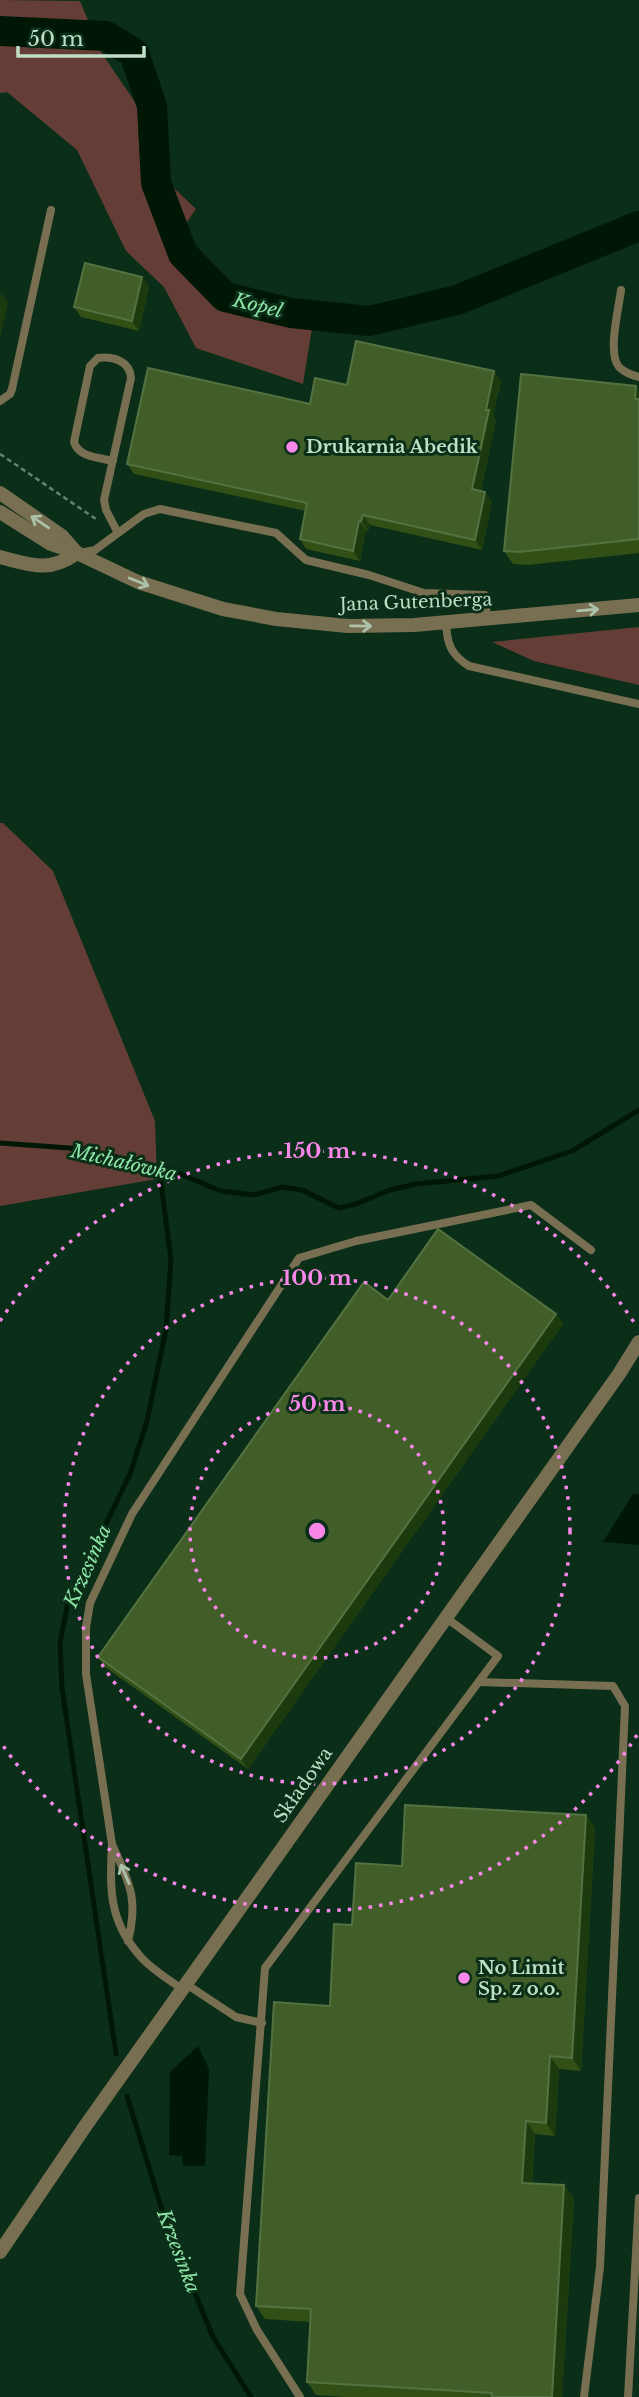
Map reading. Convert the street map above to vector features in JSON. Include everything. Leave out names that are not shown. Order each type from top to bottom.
[{"type":"street","points":[[0,493],[62,536],[77,553]]},
{"type":"street","points":[[0,512],[51,544],[77,553]]},
{"type":"street","points":[[0,557],[46,567],[67,561],[77,553]]},
{"type":"street","name":"Jana Gutenberga","points":[[77,553],[158,590],[251,615],[299,622],[348,626],[446,623],[639,605]]},
{"type":"street","name":"Składowa","points":[[0,2252],[46,2182],[639,1342]]},
{"type":"lane","points":[[0,401],[12,389],[51,210]]},
{"type":"lane","points":[[621,290],[614,355],[620,368],[639,377]]},
{"type":"lane","points":[[113,461],[81,453],[74,442],[90,366],[98,358],[104,357],[123,362],[131,372],[113,461],[104,500],[110,520],[118,533]]},
{"type":"lane","points":[[77,553],[95,550],[144,514],[160,509],[276,533],[289,542],[300,556],[313,562],[369,575],[424,593],[485,595],[487,619]]},
{"type":"lane","points":[[446,623],[450,650],[458,660],[469,666],[639,704]]},
{"type":"lane","points":[[262,2023],[236,2017],[184,1987],[141,1957],[115,1918],[110,1888],[112,1844],[86,1674],[86,1627],[90,1603],[132,1514],[299,1258],[356,1241],[531,1205],[591,1250]]},
{"type":"lane","points":[[300,2397],[257,2330],[240,2294],[265,1968],[498,1656],[445,1617]]},
{"type":"lane","points":[[479,1682],[613,1686],[625,1706],[600,2267],[584,2397]]},
{"type":"lane","points":[[112,1844],[131,1887],[134,1916],[128,1941]]},
{"type":"lane","points":[[628,2397],[639,2198]]},
{"type":"path","points":[[0,454],[98,521],[110,520]]},
{"type":"shaded area","points":[[0,0],[80,1],[101,52],[137,105],[140,156],[196,209],[168,249],[212,295],[260,318],[312,328],[303,384],[196,348],[164,287],[126,251],[77,150],[7,92],[0,93]]},
{"type":"shaded area","points":[[639,627],[639,685],[534,661],[492,642]]},
{"type":"shaded area","points":[[0,823],[53,871],[155,1121],[157,1179],[0,1206]]},
{"type":"shaded area","points":[[633,1494],[639,1494],[639,1545],[603,1542]]},
{"type":"shaded area","points":[[198,2046],[209,2069],[205,2166],[183,2166],[182,2156],[169,2155],[170,2072]]},
{"type":"building","points":[[85,263],[142,277],[132,321],[74,307]]},
{"type":"building","name":"Drukarnia Abedik","points":[[356,341],[494,371],[486,410],[489,410],[472,489],[485,492],[475,540],[363,515],[359,521],[353,551],[300,539],[307,503],[127,464],[148,368],[310,404],[315,378],[347,385]]},
{"type":"building","points":[[521,374],[636,386],[635,399],[639,399],[639,539],[519,552],[504,551]]},
{"type":"building","points":[[438,1229],[556,1314],[241,1759],[98,1657],[364,1282],[388,1300]]},
{"type":"building","points":[[405,1805],[586,1815],[572,2058],[550,2056],[546,2123],[526,2121],[522,2183],[564,2185],[552,2397],[492,2397],[492,2393],[307,2382],[311,2309],[256,2306],[274,2002],[330,2006],[334,1924],[352,1925],[356,1863],[402,1866]]},
{"type":"waterway","name":"Kopel","points":[[0,31],[106,36],[134,53],[152,106],[156,183],[183,254],[225,297],[291,313],[369,321],[457,300],[639,226]]},
{"type":"waterway","name":"Michałówka","points":[[0,1143],[83,1149],[171,1170],[221,1191],[254,1195],[282,1187],[302,1190],[339,1208],[416,1184],[498,1176],[572,1151],[639,1110]]},
{"type":"waterway","name":"Krzesinka","points":[[116,2054],[62,1688],[60,1643],[68,1602],[130,1474],[147,1421],[166,1329],[171,1260],[159,1167]]},
{"type":"waterway","name":"Krzesinka","points":[[127,2096],[167,2226],[213,2337],[251,2397]]},
{"type":"place","name":"Drukarnia Abedik","points":[[292,447]]},
{"type":"place","name":"No Limit Sp. z o.o.","points":[[464,1978]]}]
